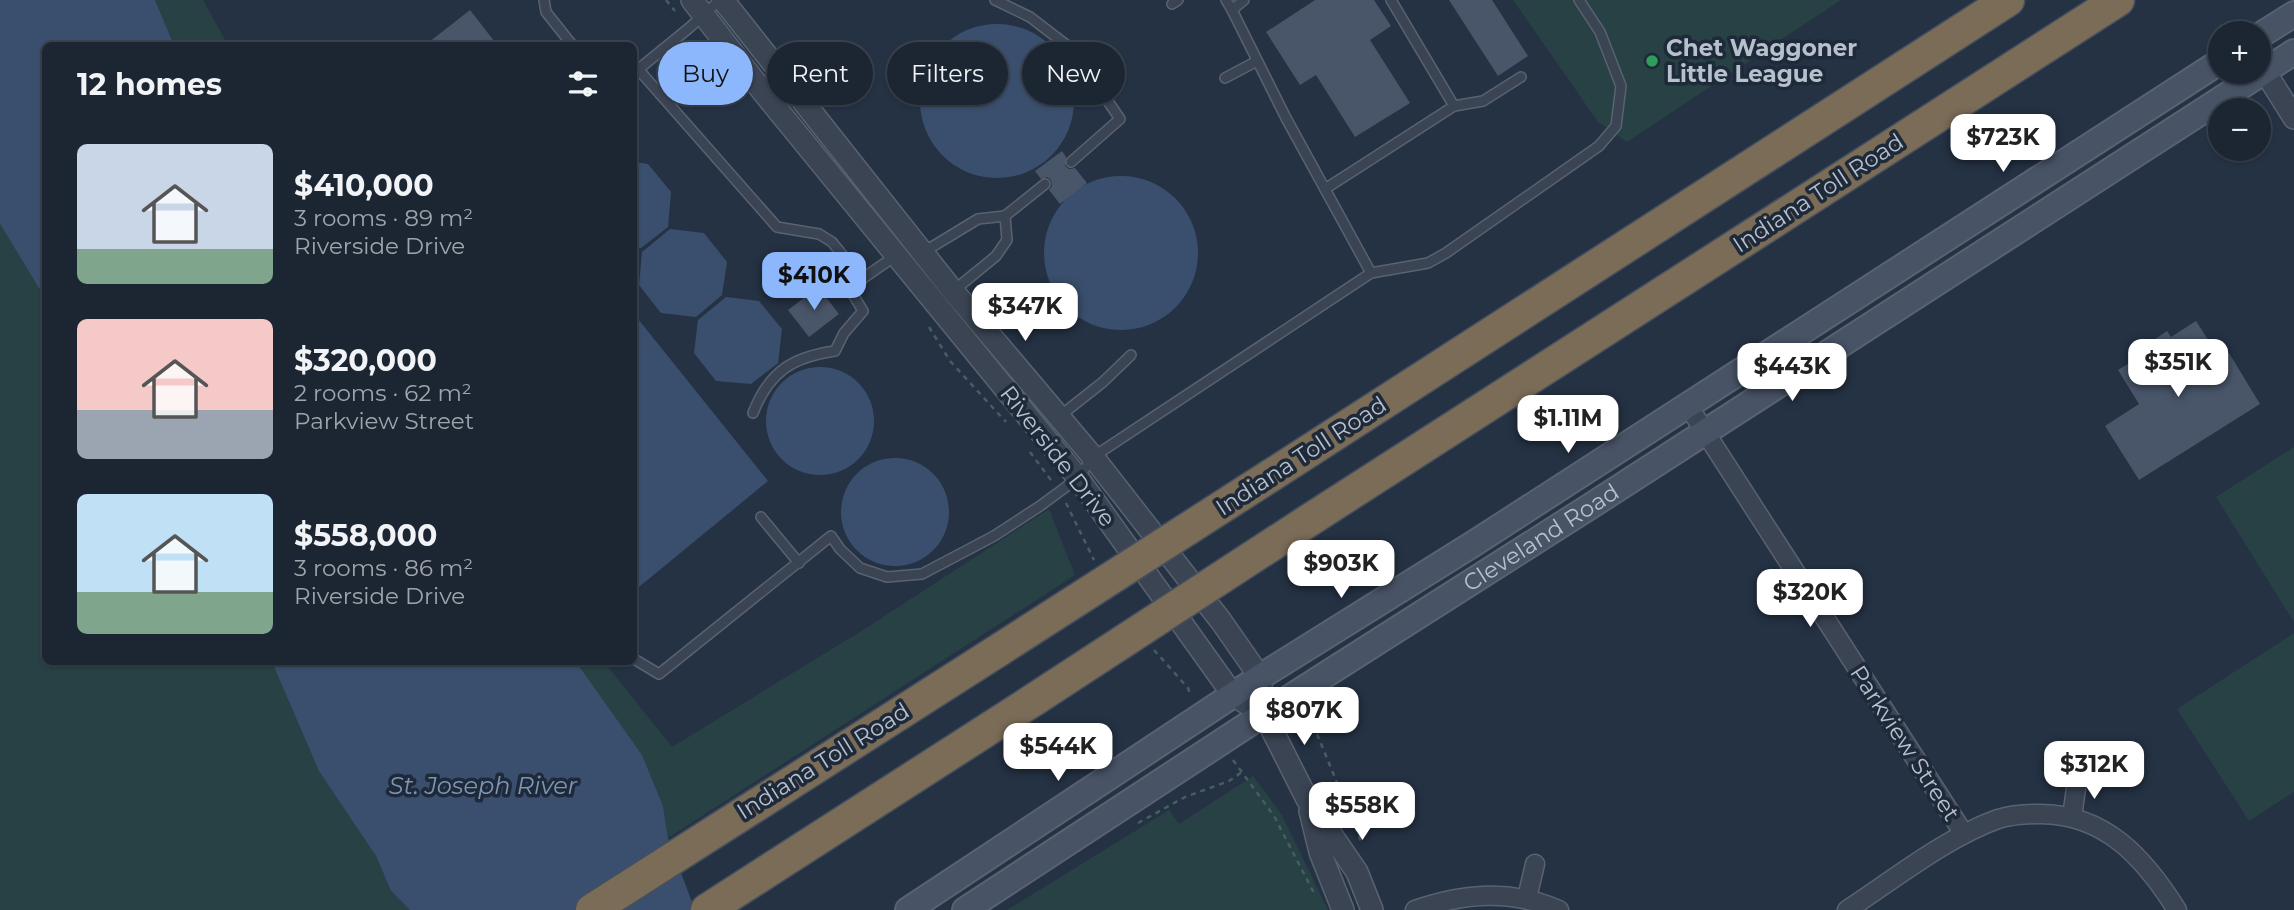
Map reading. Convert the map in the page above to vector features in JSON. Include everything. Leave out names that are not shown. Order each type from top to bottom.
[{"type":"highway","name":"Indiana Toll Road","points":[[592,910],[2008,0]]},
{"type":"highway","name":"Indiana Toll Road","points":[[707,910],[2118,0]]},
{"type":"main road","points":[[2271,28],[2294,14]]},
{"type":"main road","name":"Cleveland Road","points":[[2271,62],[2294,52]]},
{"type":"main road","name":"Cleveland Road","points":[[908,910],[1260,677],[1473,544],[2208,69]]},
{"type":"main road","name":"Cleveland Road","points":[[965,910],[1264,714],[1705,432],[2235,84]]},
{"type":"street","name":"Riverside Drive","points":[[722,0],[923,253],[939,305],[1059,416],[1221,621],[1260,677],[1264,714],[1307,799],[1357,872],[1372,910]]},
{"type":"street","name":"Riverside Drive","points":[[695,14],[897,254],[1078,478],[1233,695],[1264,714]]},
{"type":"street","points":[[2271,81],[2294,118]]},
{"type":"street","name":"Parkview Street","points":[[1687,404],[1964,834]]},
{"type":"street","points":[[2072,817],[2077,781]]},
{"type":"street","name":"Riverside Drive","points":[[1307,799],[1320,852],[1343,910]]},
{"type":"street","points":[[1847,910],[1964,834],[2000,818],[2029,814],[2072,817],[2095,824],[2127,847],[2156,876],[2177,910]]},
{"type":"street","points":[[1527,898],[1535,864]]},
{"type":"street","points":[[1415,910],[1467,896],[1492,894],[1527,898],[1559,910]]},
{"type":"lane","points":[[544,0],[546,12],[570,42]]},
{"type":"lane","points":[[637,70],[695,14],[722,0]]},
{"type":"lane","points":[[996,0],[1030,17],[1073,50],[1120,119],[1071,162]]},
{"type":"lane","points":[[1226,0],[1286,118],[1371,272]]},
{"type":"lane","points":[[1232,10],[1244,0]]},
{"type":"lane","points":[[1391,0],[1454,106]]},
{"type":"lane","points":[[637,661],[659,674],[831,536],[860,568],[887,577],[922,574],[994,536],[1078,478],[1093,457],[1371,272],[1428,263],[1599,146],[1616,126],[1621,86],[1600,32],[1578,0]]},
{"type":"lane","points":[[1225,78],[1257,61]]},
{"type":"lane","points":[[637,72],[777,227],[819,234],[832,242],[862,279]]},
{"type":"lane","points":[[1325,189],[1454,106],[1483,102],[1521,76]]},
{"type":"lane","points":[[753,413],[762,390],[781,370],[810,355],[835,351],[844,332],[863,311],[851,291],[862,279],[897,254],[923,253],[978,219],[1005,216],[1045,184]]},
{"type":"lane","points":[[939,305],[996,256],[1007,240],[1005,216]]},
{"type":"lane","points":[[1059,416],[1103,382],[1131,355]]},
{"type":"lane","points":[[761,517],[799,563]]},
{"type":"path","points":[[666,0],[695,14]]},
{"type":"path","points":[[939,305],[950,361],[1009,425]]},
{"type":"path","points":[[1026,446],[1059,491],[1085,536],[1096,564]]},
{"type":"path","points":[[1153,648],[1188,688],[1194,702]]},
{"type":"path","points":[[1353,683],[1319,709],[1313,724],[1366,853]]},
{"type":"path","points":[[1235,763],[1274,816],[1317,899]]},
{"type":"green space","points":[[155,0],[203,0],[226,42],[173,42]]},
{"type":"green space","name":"Chet Waggoner Little League","points":[[1513,0],[1841,0],[1627,142],[1598,122]]},
{"type":"green space","points":[[0,224],[42,293],[42,665],[273,665],[354,820],[376,856],[391,891],[410,910],[0,910]]},
{"type":"green space","points":[[2294,447],[2294,622],[2216,497]]},
{"type":"green space","points":[[1049,509],[1075,575],[668,838],[663,806],[578,665],[606,665],[672,747],[863,630]]},
{"type":"green space","points":[[2294,633],[2294,792],[2249,821],[2177,709]]},
{"type":"green space","points":[[1253,776],[1282,815],[1328,910],[1007,910],[1169,810],[1179,824]]},
{"type":"water","points":[[0,0],[155,0],[173,42],[42,42],[42,293],[0,224]]},
{"type":"water","points":[[997,24],[1027,29],[1047,42],[1022,42],[1022,105],[1074,105],[1069,131],[1052,156],[1027,173],[997,178],[967,173],[942,156],[933,144],[925,131],[920,105],[1008,105],[1008,42],[947,42],[967,29]]},
{"type":"water","points":[[637,162],[648,164],[671,192],[668,227],[641,248],[637,248]]},
{"type":"water","points":[[1121,176],[1151,181],[1176,198],[1193,223],[1198,253],[1193,283],[1176,308],[1151,325],[1121,330],[1091,325],[1066,308],[1049,283],[1044,253],[1049,223],[1066,198],[1091,181]]},
{"type":"water","points":[[670,229],[704,233],[727,262],[722,295],[696,317],[661,313],[639,285],[642,252]]},
{"type":"water","points":[[726,297],[759,301],[782,329],[778,363],[751,384],[716,381],[694,353],[698,320]]},
{"type":"water","points":[[637,318],[768,481],[637,589]]},
{"type":"water","points":[[820,367],[841,371],[858,383],[870,400],[874,421],[870,442],[858,459],[841,471],[820,475],[799,471],[782,459],[770,442],[766,421],[770,400],[782,383],[799,371]]},
{"type":"water","points":[[895,458],[916,462],[933,474],[945,491],[949,512],[945,533],[933,550],[916,562],[895,566],[874,562],[857,550],[845,533],[841,512],[845,491],[857,474],[874,462]]},
{"type":"water","name":"St. Joseph River","points":[[273,665],[578,665],[642,755],[663,806],[668,838],[695,910],[410,910],[391,891],[376,856],[319,771]]},
{"type":"building","points":[[1315,0],[1374,0],[1391,26],[1370,40],[1410,103],[1355,137],[1316,75],[1300,85],[1266,32]]},
{"type":"building","points":[[1449,0],[1492,0],[1528,56],[1498,76]]},
{"type":"building","points":[[470,10],[495,42],[429,42]]},
{"type":"building","points":[[1062,151],[1066,157],[1065,166],[1069,169],[1075,168],[1087,183],[1060,204],[1049,190],[1052,186],[1051,180],[1047,177],[1041,179],[1035,171]]},
{"type":"building","points":[[818,287],[839,314],[809,337],[788,310]]},
{"type":"building","points":[[2196,321],[2220,358],[2229,353],[2260,404],[2139,480],[2105,426],[2139,404],[2118,370],[2142,355],[2139,350],[2167,331],[2171,337]]},
{"type":"place","name":"Chet Waggoner Little League","points":[[1652,61]]}]
